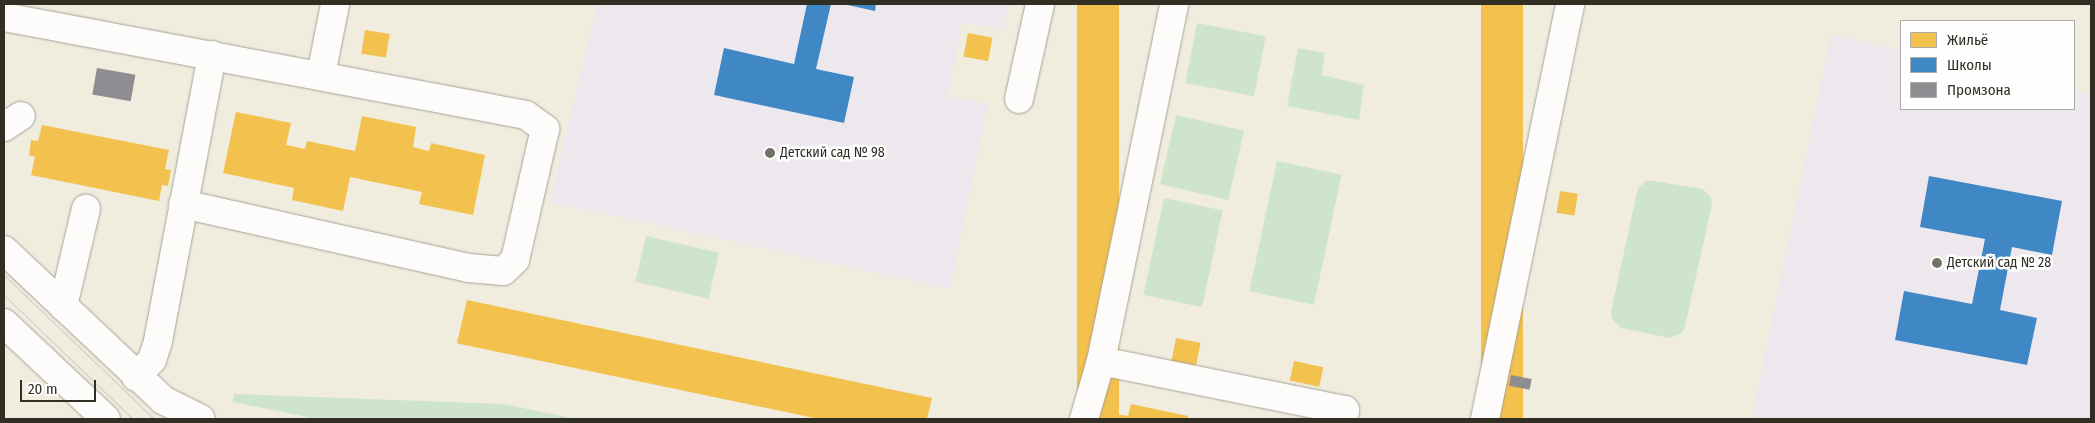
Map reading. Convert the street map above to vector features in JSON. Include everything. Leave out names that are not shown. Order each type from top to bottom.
[{"type":"main road","points":[[321,75],[335,4]]},
{"type":"main road","points":[[1019,99],[1040,4]]},
{"type":"main road","points":[[1084,419],[1101,361],[1174,4]]},
{"type":"main road","points":[[1485,419],[1570,4]]},
{"type":"main road","points":[[4,17],[526,114],[545,129],[515,260],[503,271],[469,268],[184,204]]},
{"type":"main road","points":[[136,377],[152,360],[158,341],[212,55]]},
{"type":"main road","points":[[63,306],[86,209]]},
{"type":"main road","points":[[4,250],[136,377],[163,400],[201,419]]},
{"type":"main road","points":[[4,323],[106,419]]},
{"type":"main road","points":[[1101,361],[1345,410],[1343,419]]},
{"type":"shaded area","name":"Детский сад № 98","points":[[597,4],[1009,4],[1004,29],[962,23],[948,97],[988,104],[950,289],[550,202]]},
{"type":"shaded area","name":"Детский сад № 28","points":[[1831,34],[1900,50],[1900,110],[2075,110],[2075,91],[2091,96],[2091,419],[1763,419],[1752,417]]},
{"type":"green space","points":[[1197,23],[1266,36],[1254,96],[1185,83]]},
{"type":"green space","points":[[1298,48],[1325,53],[1322,75],[1364,85],[1359,120],[1287,106]]},
{"type":"green space","points":[[1176,115],[1244,131],[1228,200],[1160,184]]},
{"type":"green space","points":[[1277,161],[1342,175],[1314,305],[1249,291]]},
{"type":"green space","points":[[1647,180],[1702,189],[1711,197],[1712,204],[1685,327],[1682,333],[1670,338],[1621,328],[1612,319],[1611,312],[1638,188]]},
{"type":"green space","points":[[1164,198],[1223,210],[1202,307],[1143,295]]},
{"type":"green space","points":[[646,236],[719,253],[709,299],[635,282]]},
{"type":"green space","points":[[234,394],[503,404],[576,419],[317,419],[233,402]]},
{"type":"building: Жильё","points":[[1077,4],[1119,4],[1119,418],[1077,418]]},
{"type":"building: Жильё","points":[[1481,4],[1523,4],[1523,419],[1481,419]]},
{"type":"building: Жильё","points":[[365,30],[390,34],[386,58],[361,54]]},
{"type":"building: Жильё","points":[[968,33],[993,38],[988,61],[963,57]]},
{"type":"building: Жильё","points":[[236,112],[291,123],[286,145],[305,149],[307,141],[355,151],[362,116],[416,127],[413,147],[429,151],[431,143],[485,155],[473,215],[419,204],[422,192],[350,177],[343,211],[292,200],[294,188],[223,173]]},
{"type":"building: Жильё","points":[[42,125],[169,150],[165,169],[171,170],[168,186],[162,185],[159,201],[31,175],[35,157],[29,155],[31,140],[38,141]]},
{"type":"building: Жильё","points":[[1560,191],[1578,194],[1574,216],[1557,213]]},
{"type":"building: Жильё","points":[[467,300],[932,398],[927,419],[819,419],[460,344],[457,343]]},
{"type":"building: Жильё","points":[[1176,338],[1201,343],[1196,367],[1171,363]]},
{"type":"building: Жильё","points":[[1294,361],[1323,367],[1319,387],[1290,381]]},
{"type":"building: Жильё","points":[[1131,404],[1188,416],[1187,419],[1115,419],[1116,414],[1128,416]]},
{"type":"building: Школы","points":[[807,4],[831,4],[816,69],[854,77],[844,123],[714,95],[724,48],[794,64]]},
{"type":"building: Школы","points":[[843,4],[876,4],[875,11]]},
{"type":"building: Школы","points":[[1929,176],[2062,201],[2052,255],[2012,247],[2000,310],[2037,318],[2027,365],[1895,340],[1904,291],[1972,304],[1985,239],[1920,227]]},
{"type":"building: Промзона","points":[[97,68],[135,75],[131,101],[92,95]]},
{"type":"building: Промзона","points":[[1511,375],[1532,379],[1530,390],[1509,386]]},
{"type":"tram line","points":[[4,275],[154,419]]},
{"type":"tram line","points":[[4,295],[133,419]]},
{"type":"place","name":"Детский сад № 98","points":[[770,153]]},
{"type":"place","name":"Детский сад № 28","points":[[1937,263]]}]
